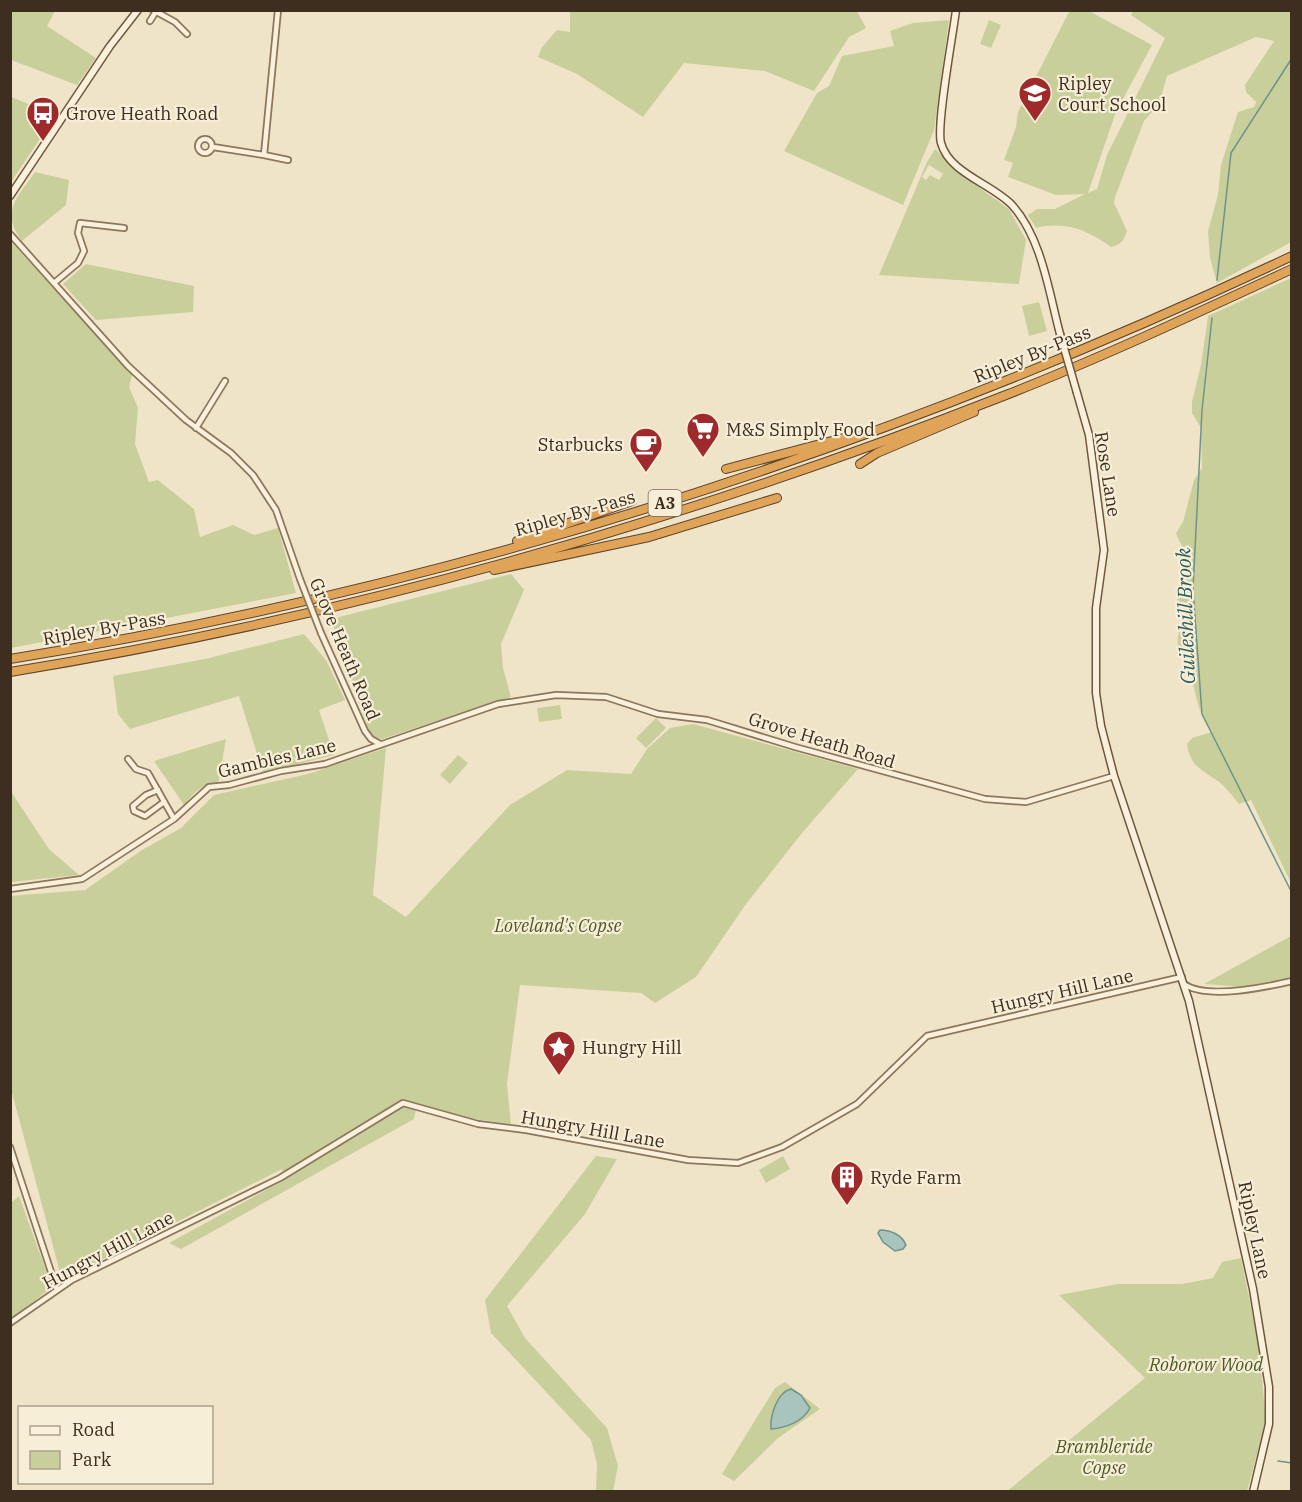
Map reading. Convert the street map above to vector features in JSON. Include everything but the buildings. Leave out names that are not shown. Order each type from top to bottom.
[{"type":"highway","name":"Ripley By-Pass","points":[[10,659],[172,631],[425,571],[703,491],[920,415],[1102,342],[1292,256]]},
{"type":"highway","name":"Ripley By-Pass","points":[[10,672],[175,643],[426,584],[608,534],[720,499],[1010,393],[1153,333],[1292,269]]},
{"type":"highway","points":[[860,464],[877,453],[953,423],[1010,393]]},
{"type":"highway","points":[[726,469],[792,453],[920,415]]},
{"type":"highway","points":[[426,584],[649,537],[777,498]]},
{"type":"highway","points":[[425,571],[633,501]]},
{"type":"street","points":[[10,196],[110,46],[138,10]]},
{"type":"street","points":[[264,155],[278,10]]},
{"type":"street","name":"Rose Lane","points":[[956,10],[941,122],[941,144],[951,161],[1005,199],[1023,220],[1034,241],[1090,446],[1104,550],[1096,608],[1096,693],[1101,726],[1114,777],[1183,980]]},
{"type":"street","points":[[150,21],[154,12],[175,22],[187,34]]},
{"type":"street","points":[[213,147],[288,160]]},
{"type":"street","points":[[54,283],[78,263],[84,251],[78,233],[80,223],[124,228]]},
{"type":"street","name":"Grove Heath Road","points":[[10,234],[128,366],[196,428],[244,465],[261,485],[276,510],[321,633],[371,740],[380,744],[498,704],[576,694],[606,697],[658,714],[714,721],[795,747],[985,799],[1026,802],[1114,777]]},
{"type":"street","points":[[196,428],[225,381]]},
{"type":"street","name":"Gambles Lane","points":[[364,749],[365,731]]},
{"type":"street","name":"Gambles Lane","points":[[10,889],[81,879],[174,819],[209,787],[229,785],[281,771],[325,764],[380,744]]},
{"type":"street","points":[[129,759],[136,769],[148,773],[174,819]]},
{"type":"street","points":[[158,790],[146,795],[133,806],[133,809],[145,816],[164,802]]},
{"type":"street","points":[[1183,980],[1198,989],[1251,990],[1292,981]]},
{"type":"street","name":"Ripley Lane","points":[[1183,980],[1252,1289],[1269,1387],[1269,1424],[1253,1491]]},
{"type":"street","name":"Hungry Hill Lane","points":[[10,1323],[57,1290],[280,1178],[403,1103],[478,1124],[526,1130],[688,1160],[738,1163],[782,1147],[857,1104],[927,1036],[1183,980]]},
{"type":"street","points":[[1189,1001],[1198,989]]},
{"type":"street","points":[[10,1147],[57,1290]]},
{"type":"green space","points":[[1070,10],[1089,11],[1152,45],[1116,112],[1088,193],[1097,189],[1107,155],[1165,38],[1131,15],[1133,11],[1291,11],[1291,242],[1217,283],[1210,258],[1208,231],[1218,195],[1221,165],[1238,112],[1254,107],[1256,102],[1246,92],[1245,85],[1274,41],[1256,37],[1167,76],[1159,104],[1144,121],[1115,197],[1114,203],[1127,231],[1120,243],[1111,247],[1085,232],[1067,226],[1036,228],[1028,215],[1037,209],[1055,209],[1085,194],[1056,195],[1008,177],[1013,163],[1004,160],[1016,127],[1018,112]]},
{"type":"green space","points":[[10,11],[55,11],[47,26],[96,58],[77,85],[11,60]]},
{"type":"green space","points":[[570,11],[857,11],[866,28],[849,37],[814,91],[765,71],[684,63],[643,117],[577,74],[538,57],[542,47],[557,30],[570,32]]},
{"type":"green space","points":[[949,20],[934,130],[903,205],[784,151],[817,93],[829,86],[842,56],[894,46],[890,31],[913,23]]},
{"type":"green space","points":[[989,20],[1001,25],[991,48],[980,44]]},
{"type":"green space","points":[[11,97],[56,115],[11,182]]},
{"type":"green space","points":[[935,149],[963,176],[1009,209],[1026,240],[1019,284],[879,275],[927,162]],"holes":[[[929,165],[943,174],[939,180],[930,175],[926,180],[922,177]]]},
{"type":"green space","points":[[35,172],[69,180],[66,205],[22,241],[12,222],[12,213],[17,198]]},
{"type":"green space","points":[[11,242],[132,375],[129,387],[138,408],[135,444],[149,482],[158,480],[194,509],[200,537],[233,525],[254,535],[278,528],[296,593],[11,648]]},
{"type":"green space","points":[[86,264],[194,286],[193,312],[96,320],[63,284]]},
{"type":"green space","points":[[1291,278],[1291,883],[1251,800],[1239,804],[1222,784],[1194,763],[1189,752],[1187,744],[1192,738],[1212,732],[1203,717],[1188,668],[1178,647],[1183,610],[1177,599],[1177,593],[1186,561],[1176,533],[1183,522],[1194,480],[1202,468],[1201,428],[1192,413],[1192,402],[1201,365],[1208,316]]},
{"type":"green space","points":[[1039,302],[1047,331],[1029,336],[1022,306]]},
{"type":"green space","points":[[511,574],[524,590],[501,644],[503,668],[511,697],[382,739],[375,738],[369,732],[331,619]]},
{"type":"green space","points":[[304,634],[326,660],[345,700],[319,710],[334,755],[263,773],[239,696],[130,729],[118,714],[113,676],[205,659]]},
{"type":"green space","points":[[560,705],[562,719],[539,722],[537,708]]},
{"type":"green space","points":[[656,718],[666,728],[646,748],[636,738]]},
{"type":"green space","name":"Loveland's Copse","points":[[693,724],[858,769],[802,833],[746,904],[696,977],[655,1003],[641,993],[520,985],[507,1084],[511,1124],[474,1119],[417,1103],[414,1119],[181,1249],[169,1243],[286,1179],[282,1169],[62,1280],[11,1089],[10,896],[85,890],[142,850],[181,828],[214,795],[308,774],[386,748],[373,895],[406,917],[510,805],[567,770],[631,774],[647,749],[670,728]]},
{"type":"green space","points":[[226,739],[218,785],[202,787],[184,805],[154,761]]},
{"type":"green space","points":[[458,755],[468,763],[450,784],[440,775]]},
{"type":"green space","points":[[10,790],[49,849],[79,875],[11,882]]},
{"type":"green space","points":[[1291,936],[1291,977],[1244,987],[1204,984]]},
{"type":"green space","points":[[596,1156],[617,1159],[585,1214],[507,1306],[525,1338],[607,1428],[618,1466],[613,1491],[596,1491],[597,1464],[591,1440],[491,1333],[485,1300]]},
{"type":"green space","points":[[783,1156],[790,1169],[766,1183],[759,1170]]},
{"type":"green space","points":[[19,1196],[52,1287],[11,1319],[11,1203]]},
{"type":"green space","points":[[1241,1258],[1259,1346],[1266,1422],[1247,1491],[1006,1492],[1145,1378],[1059,1295],[1118,1284],[1182,1284],[1213,1278],[1222,1262]]},
{"type":"green space","points":[[785,1382],[820,1409],[778,1438],[734,1481],[722,1474],[775,1388]]},
{"type":"water","points":[[880,1230],[896,1234],[906,1245],[903,1249],[895,1251],[883,1242],[878,1233]]},
{"type":"water","points":[[791,1389],[801,1395],[810,1408],[803,1417],[793,1423],[771,1429],[775,1405],[786,1391]]},
{"type":"waterway","name":"Guileshill Brook","points":[[1217,280],[1231,153],[1292,58]]},
{"type":"waterway","name":"Guileshill Brook","points":[[1212,318],[1202,410],[1193,589],[1202,714],[1292,893]]},
{"type":"waterway","points":[[1278,1461],[1292,1463]]},
{"type":"place","name":"Ripley Court School","points":[[1035,122]]},
{"type":"place","name":"Grove Heath Road","points":[[43,142]]},
{"type":"place","name":"M&S Simply Food","points":[[703,458]]},
{"type":"place","name":"Starbucks","points":[[646,473]]},
{"type":"place","name":"Hungry Hill","points":[[559,1076]]},
{"type":"place","name":"Ryde Farm","points":[[847,1206]]},
{"type":"park label","name":"Roborow Wood","points":[[1206,1364]]},
{"type":"park label","name":"Brambleride Copse","points":[[1104,1456]]}]
